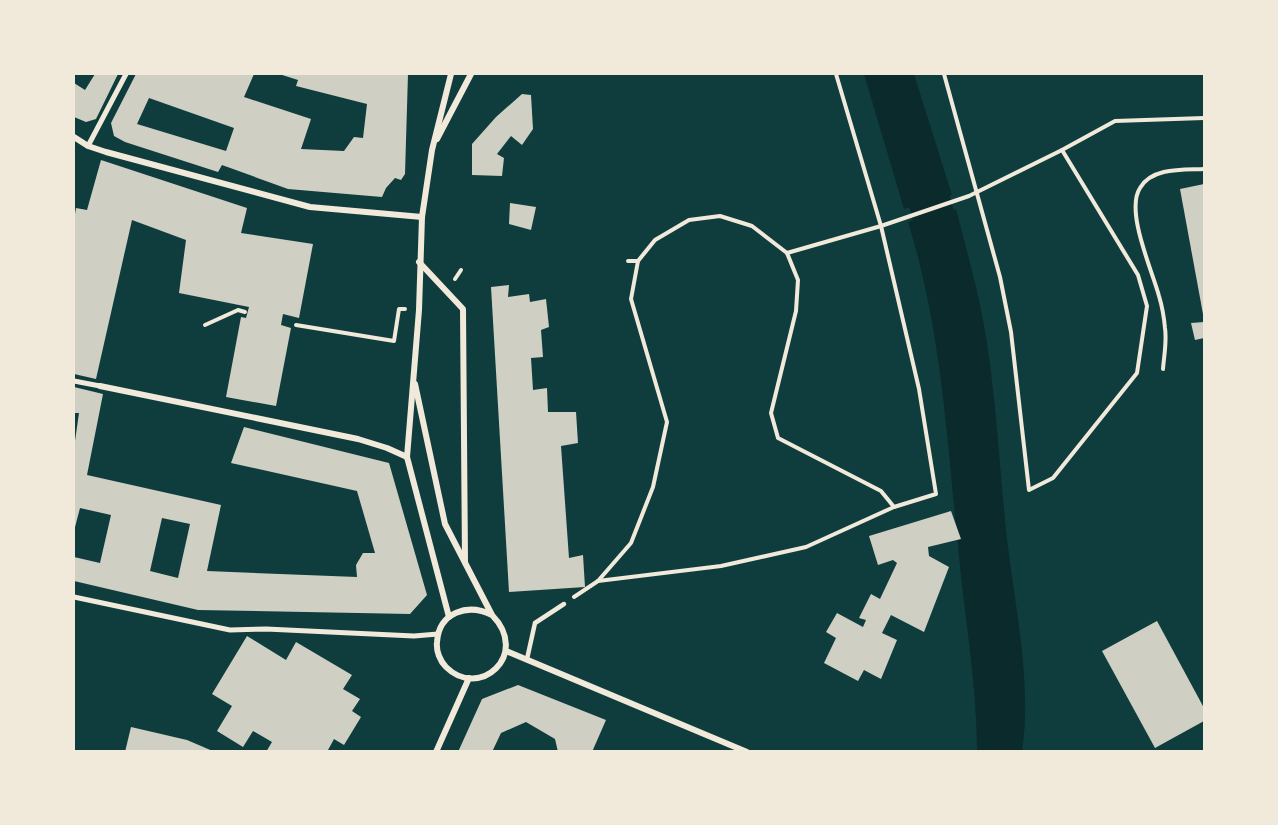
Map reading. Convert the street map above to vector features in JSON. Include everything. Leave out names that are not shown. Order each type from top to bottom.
[{"type":"street","points":[[88,146],[126,74]]},
{"type":"street","points":[[449,617],[407,457],[419,310],[422,217],[432,150],[451,74]]},
{"type":"street","points":[[432,150],[471,74]]},
{"type":"street","points":[[74,137],[88,146],[106,152],[310,207],[422,217]]},
{"type":"street","points":[[419,262],[463,309],[465,563]]},
{"type":"street","points":[[414,377],[445,524],[492,615],[500,623],[505,633],[506,651],[502,660],[488,674],[469,678],[459,676],[443,664],[438,655],[438,634],[442,625],[459,611],[481,610],[492,615]]},
{"type":"street","points":[[74,381],[358,439],[407,457]]},
{"type":"street","points":[[74,597],[230,630],[266,629],[414,636],[438,634]]},
{"type":"street","points":[[506,651],[747,752]]},
{"type":"street","points":[[436,752],[469,678]]},
{"type":"lane","points":[[527,659],[535,623],[564,604]]},
{"type":"path","points":[[598,581],[721,566],[806,547],[894,507],[936,494],[919,389],[881,226],[836,74]]},
{"type":"path","points":[[944,74],[1000,277],[1011,332],[1029,490],[1053,478],[1137,373],[1147,306],[1138,275],[1062,150]]},
{"type":"path","points":[[787,253],[881,226],[969,196],[1115,121],[1204,118]]},
{"type":"path","points":[[1163,369],[1166,330],[1135,210],[1140,188],[1155,175],[1171,171],[1204,169]]},
{"type":"path","points":[[564,604],[598,581],[631,543],[653,488],[667,422],[631,299],[638,261],[656,240],[689,220],[720,216],[752,226],[787,253],[798,280],[796,311],[771,413],[778,438],[881,491],[894,507]]},
{"type":"path","points":[[628,261],[638,261]]},
{"type":"path","points":[[205,326],[238,310],[245,312]]},
{"type":"path","points":[[296,325],[394,341]]},
{"type":"water","points":[[864,74],[914,74],[952,195],[904,209]]},
{"type":"water","points":[[956,209],[974,278],[992,376],[1008,547],[1024,675],[1025,726],[1022,751],[977,751],[973,674],[941,383],[928,302],[908,222]]},
{"type":"building","points":[[95,74],[118,74],[96,119],[86,122],[74,117],[74,83],[85,90]]},
{"type":"building","points":[[136,74],[254,74],[244,97],[311,119],[301,149],[344,151],[354,137],[363,138],[367,104],[296,86],[298,80],[279,74],[408,74],[405,174],[401,180],[395,178],[382,197],[288,189],[222,165],[218,172],[125,142],[114,136],[111,123]],"holes":[[[149,98],[234,128],[226,151],[137,124]]]},
{"type":"building","points":[[522,94],[531,95],[533,129],[522,145],[511,136],[497,154],[504,158],[502,176],[472,175],[472,144],[496,117]]},
{"type":"building","points":[[101,160],[247,208],[241,233],[313,244],[299,318],[283,314],[281,325],[291,328],[276,406],[226,397],[241,317],[246,318],[249,307],[179,293],[186,240],[132,220],[96,379],[74,374],[74,220],[76,208],[87,210]]},
{"type":"building","points":[[1204,184],[1204,314],[1203,314],[1180,189]]},
{"type":"building","points":[[510,203],[536,207],[531,230],[509,224]]},
{"type":"building","points":[[509,285],[508,297],[529,294],[530,302],[546,299],[549,327],[541,330],[543,357],[531,358],[533,390],[547,388],[548,412],[576,412],[578,443],[561,446],[569,558],[583,555],[585,587],[509,592],[491,287]]},
{"type":"building","points":[[1204,322],[1204,338],[1195,340],[1191,323]]},
{"type":"building","points":[[74,387],[103,394],[87,475],[221,505],[207,571],[357,577],[356,565],[363,553],[375,553],[357,491],[231,463],[244,427],[389,463],[427,595],[410,614],[198,610],[74,581],[74,557],[100,563],[111,515],[80,508],[74,531],[74,448],[79,413],[74,413]],"holes":[[[162,518],[190,524],[178,578],[150,571]]]},
{"type":"building","points":[[951,511],[961,539],[928,547],[929,556],[949,567],[924,632],[891,615],[882,633],[897,640],[881,679],[864,670],[858,681],[824,663],[836,638],[826,632],[837,613],[863,627],[866,620],[859,618],[871,594],[880,599],[897,563],[893,560],[878,565],[869,536]]},
{"type":"building","points":[[1157,621],[1204,708],[1204,721],[1155,748],[1102,651]]},
{"type":"building","points":[[247,636],[286,660],[296,642],[352,675],[343,689],[360,699],[352,711],[361,717],[344,745],[334,739],[328,750],[331,752],[266,752],[272,742],[253,731],[243,747],[217,731],[232,706],[212,694]]},
{"type":"building","points":[[518,685],[606,720],[592,752],[558,752],[555,739],[526,722],[501,733],[492,752],[458,752],[482,699]]},
{"type":"building","points":[[131,727],[187,740],[215,752],[125,752]]},
{"type":"waterway","points":[[889,74],[924,181],[948,271]]}]
